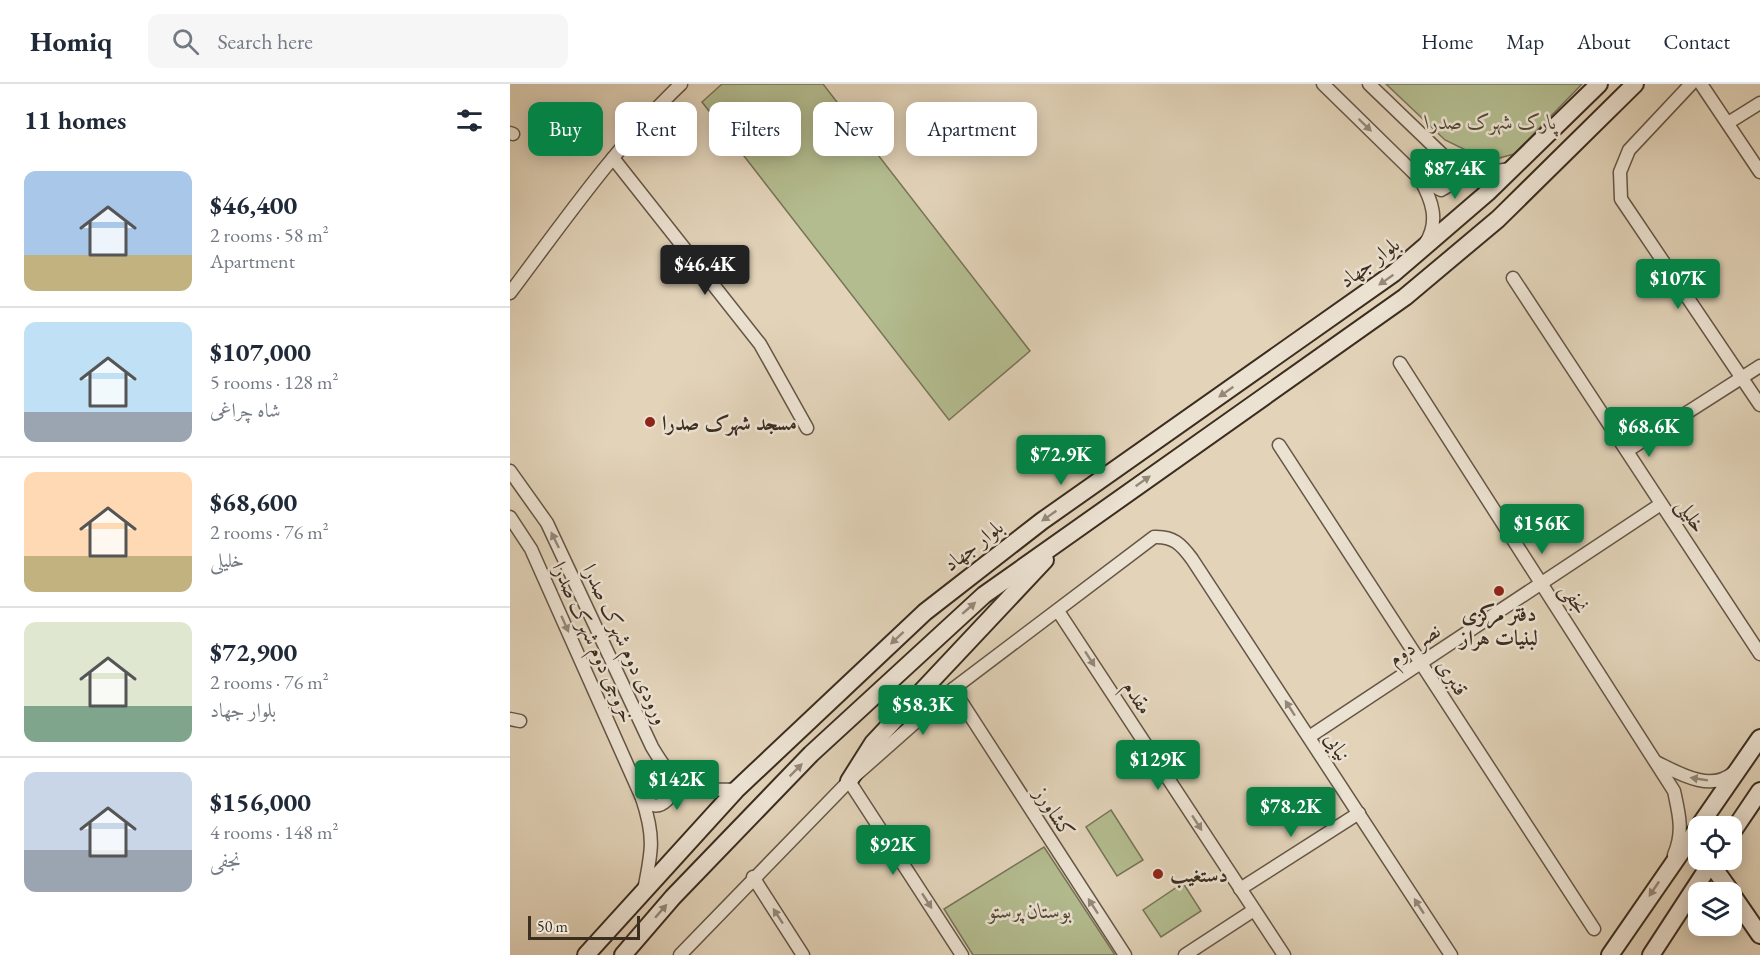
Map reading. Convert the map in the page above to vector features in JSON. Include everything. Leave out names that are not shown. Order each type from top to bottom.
[{"type":"street","points":[[510,293],[613,158],[648,116],[681,84]]},
{"type":"street","points":[[1323,84],[1420,179],[1440,190],[1448,187],[1452,180],[1448,160]]},
{"type":"street","points":[[1369,84],[1448,160],[1481,173],[1512,168]]},
{"type":"street","name":"بلوار جهاد","points":[[586,955],[736,790],[908,628],[972,573],[1395,273],[1512,168],[1599,84]]},
{"type":"street","points":[[622,955],[720,847],[820,746],[984,595],[1443,268],[1498,219],[1635,84]]},
{"type":"street","points":[[1691,84],[1629,150],[1620,172],[1621,199],[1760,405]]},
{"type":"street","points":[[1701,84],[1760,172]]},
{"type":"street","points":[[1728,123],[1760,103]]},
{"type":"street","points":[[613,158],[760,344],[807,428]]},
{"type":"street","points":[[1419,253],[1430,237],[1433,215],[1429,195],[1420,179]]},
{"type":"street","name":"خلیلی","points":[[1513,278],[1760,654]]},
{"type":"street","name":"نجفی","points":[[1400,363],[1674,791],[1681,821],[1679,843],[1669,867]]},
{"type":"street","points":[[1627,451],[1760,366]]},
{"type":"street","name":"قنبری","points":[[1279,445],[1594,929]]},
{"type":"street","name":"ورودی دوم شهرک صدرا","points":[[510,471],[547,523],[652,747],[664,767],[682,784],[695,789],[736,790]]},
{"type":"street","name":"نصر دوم","points":[[1309,737],[1661,504]]},
{"type":"street","name":"خروجی دوم شهرک صدرا","points":[[510,516],[531,549],[642,798],[651,831],[652,847],[643,891]]},
{"type":"street","points":[[962,955],[849,782],[873,743],[1073,530]]},
{"type":"street","name":"نیایی","points":[[680,955],[753,877],[849,782],[953,689],[1154,537],[1168,536],[1182,546],[1192,559],[1452,955]]},
{"type":"street","name":"مقدم","points":[[1058,610],[1284,955]]},
{"type":"street","name":"کشاورز","points":[[953,689],[1125,955]]},
{"type":"street","points":[[1610,955],[1760,738]]},
{"type":"street","points":[[1658,764],[1702,781],[1725,780],[1738,768]]},
{"type":"street","points":[[642,798],[654,806],[667,800],[669,781],[664,767]]},
{"type":"street","points":[[1742,818],[1760,791]]},
{"type":"street","points":[[1240,889],[1359,813]]},
{"type":"street","points":[[1651,955],[1707,870]]},
{"type":"street","points":[[753,877],[803,955]]},
{"type":"street","points":[[1742,909],[1760,935]]},
{"type":"street","points":[[1185,955],[1254,910]]},
{"type":"green space","points":[[722,84],[823,84],[837,102],[813,102],[813,156],[879,156],[1030,351],[949,420],[744,156],[801,156],[801,102],[709,102],[709,111],[702,102]]},
{"type":"green space","name":"پارک شهرک صدرا","points":[[1386,84],[1582,84],[1514,154],[1496,159],[1480,157],[1445,140]]},
{"type":"green space","points":[[1111,810],[1143,860],[1117,876],[1086,827]]},
{"type":"green space","name":"بوستان پرستو","points":[[1044,847],[1115,955],[973,955],[944,909]]},
{"type":"green space","points":[[1183,883],[1201,911],[1161,937],[1143,910]]},
{"type":"place","name":"مسجد شهرک صدرا","points":[[650,422]]},
{"type":"place","name":"دفتر مرکزی لبنیات هراز","points":[[1499,591]]},
{"type":"place","name":"دستغیب","points":[[1158,874]]}]
